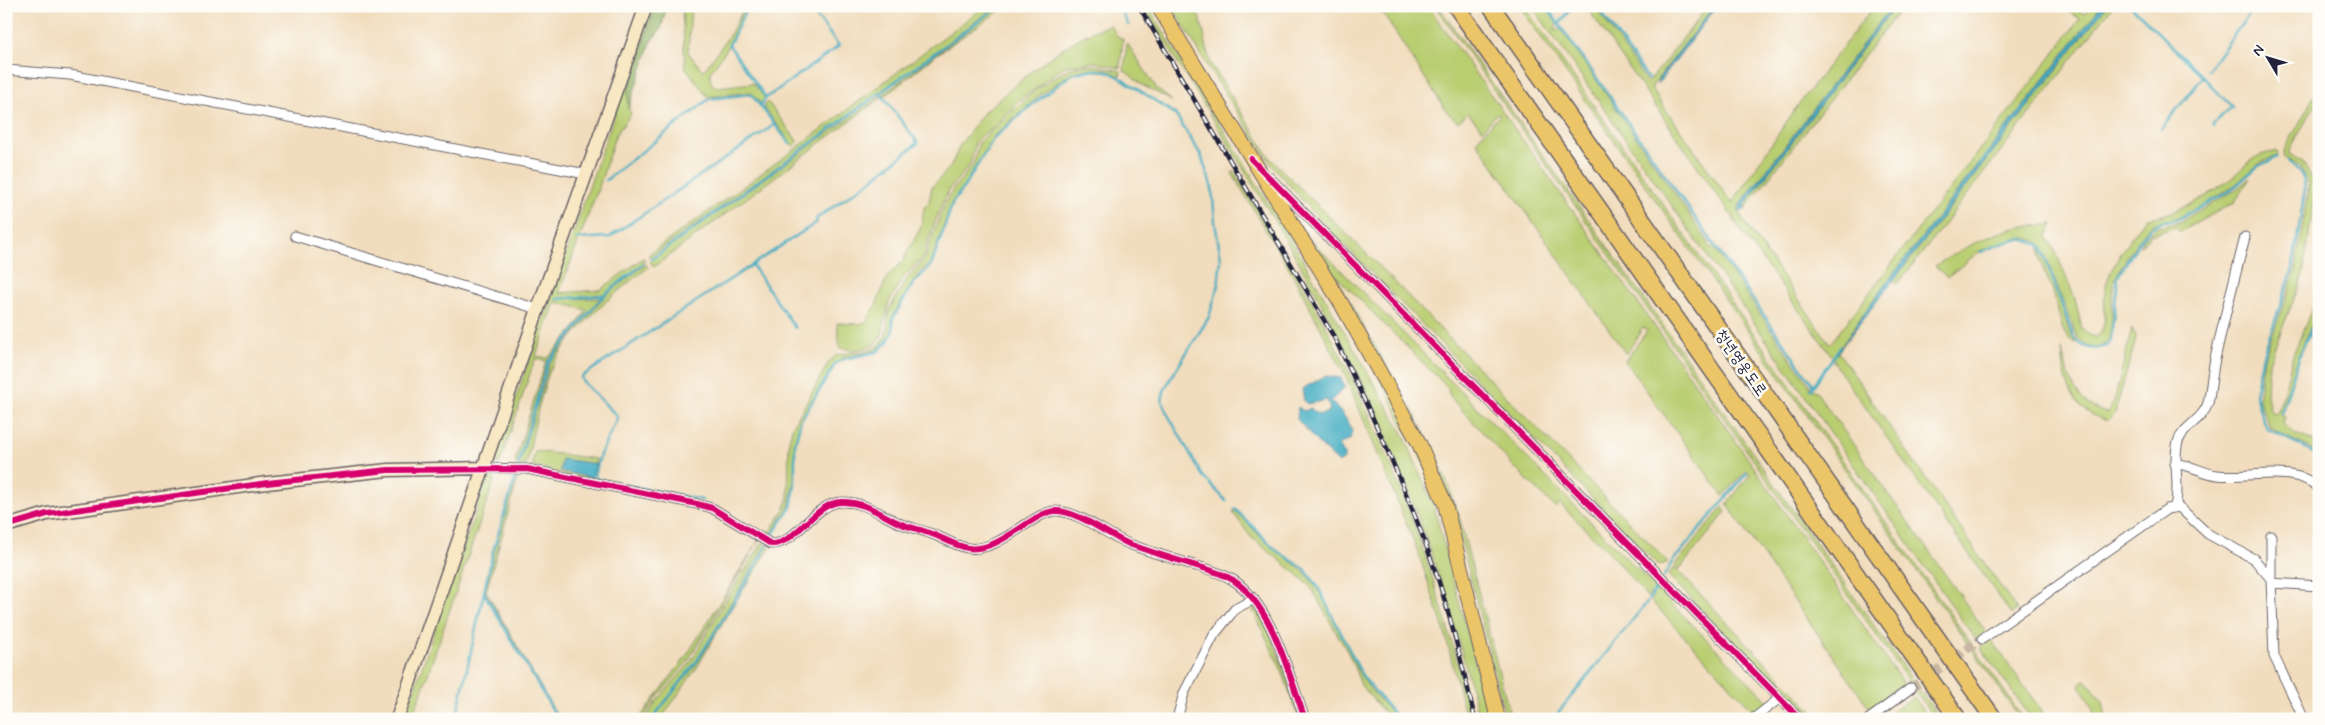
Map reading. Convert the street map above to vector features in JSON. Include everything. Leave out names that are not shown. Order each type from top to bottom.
[{"type":"highway","name":"청년영웅도로","points":[[1456,6],[1958,719]]},
{"type":"highway","name":"청년영웅도로","points":[[1491,6],[1994,719]]},
{"type":"main road","points":[[397,719],[485,468],[538,309],[646,6]]},
{"type":"main road","points":[[1158,6],[1341,303],[1419,443],[1433,472],[1444,504],[1498,719]]},
{"type":"main road","points":[[6,526],[47,514],[267,484],[388,470],[485,468]]},
{"type":"street","points":[[6,70],[70,75],[586,174]]},
{"type":"street","points":[[1251,159],[1800,719]]},
{"type":"street","points":[[295,236],[538,309]]},
{"type":"street","points":[[2175,506],[2178,498],[2175,464],[2181,435],[2207,405],[2216,358],[2245,237]]},
{"type":"street","points":[[2175,464],[2216,475],[2295,475],[2311,481],[2319,488]]},
{"type":"street","points":[[485,468],[527,469],[697,504],[712,508],[771,544],[783,541],[827,507],[838,502],[850,502],[870,508],[898,523],[967,548],[978,548],[994,543],[1013,534],[1046,513],[1057,511],[1080,518],[1127,543],[1217,572],[1233,580],[1254,599],[1266,617],[1305,719]]},
{"type":"street","points":[[1982,639],[2167,509],[2175,506],[2184,510],[2208,534],[2254,559],[2271,581],[2319,586]]},
{"type":"street","points":[[2271,536],[2274,656],[2304,719]]},
{"type":"street","points":[[1177,719],[1184,692],[1214,635],[1235,609],[1254,599]]},
{"type":"street","points":[[1869,719],[1911,688]]},
{"type":"street","points":[[1753,719],[1780,698]]},
{"type":"green space","points":[[652,6],[656,6],[632,77],[628,105],[631,114],[615,136],[601,181],[559,293],[600,290],[643,258],[645,261],[604,294],[555,299],[600,298],[547,362],[517,465],[515,461],[546,361],[535,359],[500,463],[494,461]],"holes":[[[555,302],[587,310],[574,329],[548,358],[536,356]]]},
{"type":"green space","points":[[656,6],[667,6],[661,29],[652,40],[628,109],[628,89]]},
{"type":"green space","points":[[682,6],[691,6],[688,52],[702,70],[705,69],[731,33],[745,6],[747,6],[727,49],[711,71],[710,78],[712,84],[717,87],[753,83],[765,98],[761,104],[751,92],[708,97],[685,67]]},
{"type":"green space","points":[[985,6],[996,6],[880,93],[649,258],[649,254],[798,147]]},
{"type":"green space","points":[[1000,6],[1006,6],[936,55],[885,96],[883,94]]},
{"type":"green space","points":[[1143,6],[1148,6],[1296,248],[1404,435],[1434,507],[1490,719],[1479,719],[1437,571],[1402,475],[1361,381],[1316,293],[1292,251],[1244,169]]},
{"type":"green space","points":[[1172,6],[1194,6],[1201,21],[1210,62],[1270,158],[1375,262],[1668,562],[1659,566],[1317,217],[1271,164],[1207,65]]},
{"type":"green space","points":[[1384,6],[1428,6],[1740,447],[1907,689],[1896,697],[1870,708],[1868,706],[1727,504],[1750,475],[1747,470],[1723,496],[1625,361],[1647,331],[1643,327],[1640,330],[1640,334],[1626,354],[1476,141],[1500,115],[1497,113],[1483,130],[1468,113],[1458,122],[1447,112],[1382,12]]},
{"type":"green space","points":[[1435,6],[1438,6],[1940,719],[1935,719]]},
{"type":"green space","points":[[1519,6],[1524,6],[2024,719],[2021,719]]},
{"type":"green space","points":[[1532,6],[1545,6],[1557,24],[1554,31],[1560,28],[1563,32],[1709,243],[1709,247],[1714,248],[1810,386],[1810,389],[1815,390],[1986,632],[1976,640]]},
{"type":"green space","points":[[1586,6],[1595,6],[1647,82],[1649,82],[1708,6],[1714,6],[1652,86],[1652,90],[1732,203],[1793,112],[1874,6],[1892,6],[1740,205],[1739,210],[1743,220],[1830,344],[2080,19],[2062,6],[2073,6],[2084,14],[2090,6],[2101,6],[1871,303],[1837,354],[1839,353],[2017,610],[2011,614],[1834,363],[1834,359],[1734,221],[1733,215],[1731,215]]},
{"type":"green space","points":[[1895,6],[1903,6],[1744,210],[1745,204]]},
{"type":"green space","points":[[2106,6],[2113,6],[1898,284],[1893,281]]},
{"type":"green space","points":[[1110,25],[1117,36],[1123,39],[1120,68],[1093,62],[1065,66],[1017,102],[990,130],[976,141],[970,165],[950,188],[943,202],[927,242],[925,255],[903,278],[889,302],[882,335],[874,345],[862,349],[840,348],[837,323],[860,324],[867,321],[876,305],[887,277],[902,262],[921,227],[924,208],[929,202],[932,187],[951,166],[960,145],[985,111],[1060,50],[1093,31]]},
{"type":"green space","points":[[1127,43],[1157,89],[1172,101],[1142,85],[1124,70]]},
{"type":"green space","points":[[1084,65],[1121,71],[1120,76],[1107,70],[1088,69],[1071,73],[1040,95],[993,137],[964,187],[952,202],[931,263],[921,271],[901,302],[892,318],[892,331],[886,341],[877,350],[843,358],[836,362],[800,420],[795,444],[794,481],[789,507],[768,539],[765,538],[784,510],[788,500],[789,440],[792,428],[829,362],[836,355],[865,351],[878,346],[886,335],[889,310],[906,280],[927,255],[930,241],[946,201],[953,189],[973,165],[979,142],[1035,90],[1067,69]]},
{"type":"green space","points":[[2319,87],[2319,98],[2288,153],[2302,161],[2316,185],[2303,276],[2269,362],[2267,395],[2270,410],[2275,414],[2283,397],[2293,355],[2319,292],[2319,306],[2300,352],[2280,415],[2285,417],[2283,424],[2295,434],[2319,443],[2319,452],[2282,435],[2270,427],[2258,399],[2264,358],[2295,274],[2309,184],[2299,166],[2283,157],[2284,151]]},
{"type":"green space","points":[[880,96],[881,98],[654,267],[650,261]]},
{"type":"green space","points":[[768,102],[798,142],[793,146],[763,106]]},
{"type":"green space","points":[[2277,151],[2278,156],[2270,158],[2257,166],[2228,190],[2184,215],[2155,223],[2142,235],[2115,280],[2112,292],[2110,336],[2103,346],[2089,347],[2077,338],[2042,246],[2035,240],[2026,238],[2015,239],[1980,251],[1947,277],[1935,266],[1990,236],[2013,228],[2053,224],[2047,236],[2058,257],[2075,299],[2082,329],[2089,335],[2097,337],[2101,332],[2105,319],[2105,291],[2109,276],[2123,250],[2146,218],[2165,214],[2199,200],[2226,183],[2254,158]]},
{"type":"green space","points":[[1234,171],[1321,318],[1376,431],[1396,478],[1431,573],[1446,621],[1471,719],[1466,719],[1445,633],[1418,552],[1346,377],[1296,281],[1232,173]]},
{"type":"green space","points":[[2250,178],[2235,202],[2180,232],[2176,227],[2150,235],[2140,247],[2143,239],[2157,227],[2177,223],[2234,191]]},
{"type":"green space","points":[[1310,239],[1771,704],[1750,719],[1742,719],[1753,710],[1651,601],[1653,595],[1650,593],[1648,598],[1609,552],[1559,503],[1556,508],[1515,468],[1451,398],[1447,387],[1332,272],[1416,416],[1444,474],[1459,516],[1511,719],[1506,719],[1459,532],[1312,248]]},
{"type":"green space","points":[[2040,248],[2062,305],[2068,329],[2076,343],[2069,340],[2062,327],[2054,294],[2040,261]]},
{"type":"green space","points":[[646,264],[648,268],[592,315],[566,344],[556,359],[549,373],[542,396],[526,466],[519,465],[550,362],[605,296]]},
{"type":"green space","points":[[2132,328],[2136,339],[2115,413],[2108,421],[2085,410],[2072,394],[2065,373],[2062,349],[2070,379],[2080,397],[2087,404],[2107,413],[2114,402]]},
{"type":"green space","points":[[535,451],[596,459],[596,464],[562,459],[560,470],[597,481],[580,479],[532,465]]},
{"type":"green space","points":[[518,471],[520,471],[486,591],[556,714],[485,592],[494,551]]},
{"type":"green space","points":[[497,472],[419,700],[410,719],[404,719],[488,476],[490,473]]},
{"type":"green space","points":[[1723,507],[1726,512],[1679,570],[1675,565]]},
{"type":"green space","points":[[1234,510],[1267,543],[1305,572],[1317,588],[1351,653],[1357,669],[1370,689],[1397,719],[1390,719],[1362,687],[1349,655],[1312,589],[1297,574],[1251,537],[1233,513]]},
{"type":"green space","points":[[759,540],[688,661],[655,700],[643,719],[639,719],[685,658]]},
{"type":"green space","points":[[763,542],[766,544],[697,660],[651,719],[646,719],[656,702],[690,663],[723,605]]},
{"type":"green space","points":[[769,545],[771,547],[727,615],[698,666],[661,719],[653,719],[698,662]]},
{"type":"green space","points":[[1674,567],[1820,719],[1808,719],[1668,575]]},
{"type":"green space","points":[[1255,604],[1264,618],[1303,719],[1299,719],[1282,671],[1251,606]]},
{"type":"green space","points":[[1991,639],[2047,719],[2032,719],[1980,647]]},
{"type":"green space","points":[[2086,680],[2103,701],[2106,719],[2094,719],[2093,709],[2080,685]]},
{"type":"green space","points":[[1914,697],[1930,719],[1881,719]]},
{"type":"water","points":[[1714,6],[1717,6],[1657,85],[1658,79]]},
{"type":"water","points":[[1892,6],[1895,6],[1745,204],[1744,210],[1739,211],[1740,205]]},
{"type":"water","points":[[2101,6],[2106,6],[1836,354],[1871,303]]},
{"type":"water","points":[[1325,376],[1341,378],[1345,387],[1331,401],[1350,424],[1352,430],[1350,439],[1339,445],[1344,454],[1344,459],[1339,463],[1314,439],[1297,419],[1298,407],[1304,411],[1311,408],[1315,413],[1320,414],[1330,410],[1327,400],[1307,404],[1304,401],[1302,389]]},
{"type":"water","points":[[562,459],[596,464],[592,478],[560,471]]},
{"type":"waterway","points":[[748,6],[729,45],[766,98]]},
{"type":"waterway","points":[[760,106],[766,98],[839,46],[809,6]]},
{"type":"waterway","points":[[652,259],[999,6]]},
{"type":"waterway","points":[[1119,6],[1128,25]]},
{"type":"waterway","points":[[1546,6],[1813,385]]},
{"type":"waterway","points":[[1559,25],[1572,6]]},
{"type":"waterway","points":[[1597,6],[1648,79]]},
{"type":"waterway","points":[[2131,6],[2203,77],[2161,129]]},
{"type":"waterway","points":[[2208,70],[2255,6]]},
{"type":"waterway","points":[[769,540],[791,507],[795,486],[795,444],[801,420],[836,363],[844,359],[877,352],[888,341],[893,332],[893,318],[913,284],[932,264],[953,202],[994,138],[1033,104],[1072,74],[1089,70],[1107,71],[1121,78],[1175,114],[1201,155],[1212,188],[1221,259],[1218,287],[1209,317],[1169,381],[1162,401],[1202,475],[1226,501]]},
{"type":"waterway","points":[[2203,77],[2232,107],[2213,123],[2213,126]]},
{"type":"waterway","points":[[606,180],[709,99],[751,94],[790,144]]},
{"type":"waterway","points":[[702,500],[597,479],[595,476],[600,455],[618,417],[583,382],[581,377],[816,223],[817,218],[866,184],[918,143],[881,94]]},
{"type":"waterway","points":[[576,239],[610,237],[774,125]]},
{"type":"waterway","points":[[1981,252],[2003,243],[2019,240],[2034,242],[2041,247],[2074,338],[2085,347],[2103,347],[2108,345],[2111,339],[2118,276],[2141,239],[2152,227],[2164,221],[2176,220],[2230,191],[2257,167],[2277,157]]},
{"type":"waterway","points":[[2288,161],[2300,173],[2304,180],[2305,189],[2292,273],[2263,355],[2255,395],[2268,429],[2319,455]]},
{"type":"waterway","points":[[557,299],[604,295],[643,264]]},
{"type":"waterway","points":[[753,266],[795,328]]},
{"type":"waterway","points":[[518,465],[548,362],[604,295]]},
{"type":"waterway","points":[[2281,414],[2301,352],[2319,311]]},
{"type":"waterway","points":[[2309,335],[2319,338]]},
{"type":"waterway","points":[[1811,389],[1840,347]]},
{"type":"waterway","points":[[456,719],[493,551],[517,472]]},
{"type":"waterway","points":[[1664,576],[1672,562],[1747,473]]},
{"type":"waterway","points":[[1235,509],[1277,551],[1305,569],[1318,587],[1363,677],[1398,719]]},
{"type":"waterway","points":[[652,719],[697,661],[767,545]]},
{"type":"waterway","points":[[1553,719],[1648,601],[1661,580]]},
{"type":"waterway","points":[[484,593],[558,719]]},
{"type":"tunnel","points":[[1911,688],[1982,639]]},
{"type":"railway","points":[[1139,6],[1334,337],[1363,396],[1403,487],[1438,579],[1475,719]]},
{"type":"cycle path","points":[[1251,159],[1800,719]]},
{"type":"cycle path","points":[[6,526],[47,514],[267,483],[388,470],[527,469],[712,508],[771,544],[780,543],[789,538],[822,509],[831,504],[841,502],[856,503],[877,511],[901,524],[968,548],[980,548],[992,544],[1048,513],[1066,512],[1129,544],[1222,574],[1233,580],[1247,592],[1259,607],[1278,643],[1305,719]]}]
